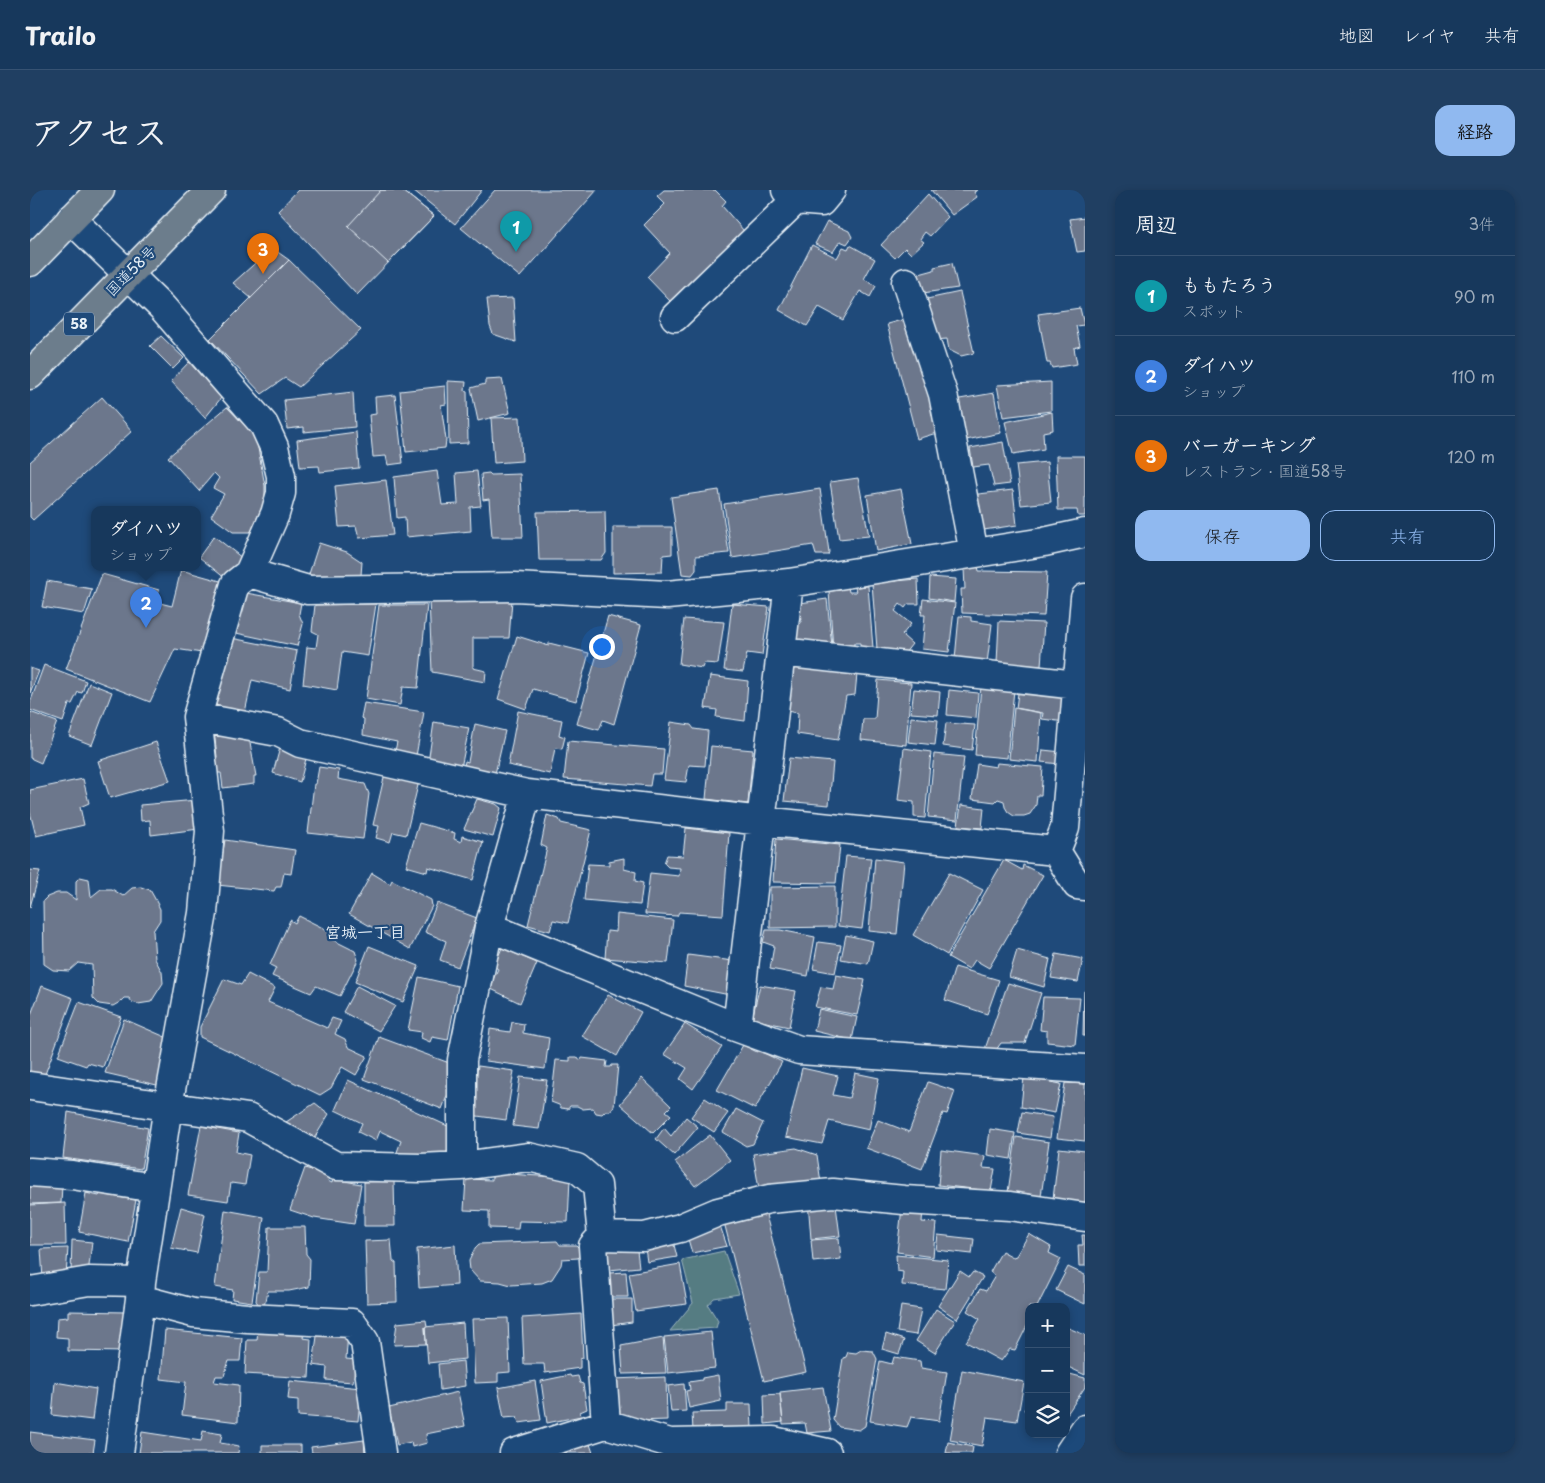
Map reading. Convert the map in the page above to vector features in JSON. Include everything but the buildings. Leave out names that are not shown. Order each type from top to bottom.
[{"type":"highway","points":[[30,262],[100,190]]},
{"type":"highway","name":"国道58号","points":[[30,375],[211,190]]},
{"type":"street","points":[[675,317],[791,195],[821,202],[831,190]]},
{"type":"street","points":[[71,219],[162,307],[264,425],[274,447],[282,476],[282,493],[276,514],[249,573],[235,584],[197,717],[210,831],[203,913],[155,1188],[119,1453]]},
{"type":"street","points":[[906,282],[943,394],[974,553]]},
{"type":"street","points":[[249,573],[308,590],[515,587],[667,595],[789,583],[1044,542],[1085,533]]},
{"type":"street","points":[[737,1028],[789,583]]},
{"type":"street","points":[[1056,851],[1065,828],[1085,598]]},
{"type":"street","points":[[781,652],[1078,685]]},
{"type":"street","points":[[197,717],[278,732],[300,743],[527,794],[762,821],[1056,851]]},
{"type":"street","points":[[462,1166],[462,1060],[488,927],[527,794]]},
{"type":"street","points":[[1056,851],[1077,885],[1085,886]]},
{"type":"street","points":[[488,927],[737,1028],[799,1050],[1085,1069]]},
{"type":"street","points":[[30,1086],[248,1118],[336,1166],[421,1168],[462,1166],[528,1156],[577,1168],[597,1185],[602,1236],[593,1246],[606,1424]]},
{"type":"street","points":[[30,1172],[72,1175],[155,1188]]},
{"type":"street","points":[[602,1236],[644,1237],[680,1228],[718,1212],[770,1199],[833,1193],[904,1200],[1010,1206],[1085,1217]]},
{"type":"street","points":[[30,1291],[90,1281],[140,1290],[192,1313],[247,1318],[352,1323],[365,1342],[381,1453]]},
{"type":"street","points":[[514,1453],[606,1424],[671,1448],[773,1442],[827,1453]]},
{"type":"street","points":[[1069,1453],[1085,1429]]},
{"type":"green space","points":[[724,1251],[739,1294],[714,1298],[708,1305],[718,1321],[716,1328],[670,1331],[693,1303],[682,1260]]},
{"type":"place","name":"ももたろう","points":[[516,252]]},
{"type":"place","name":"バーガーキング","points":[[263,274]]},
{"type":"place","name":"ダイハツ","points":[[146,628]]},
{"type":"district","name":"宮城一丁目","points":[[365,932]]}]
